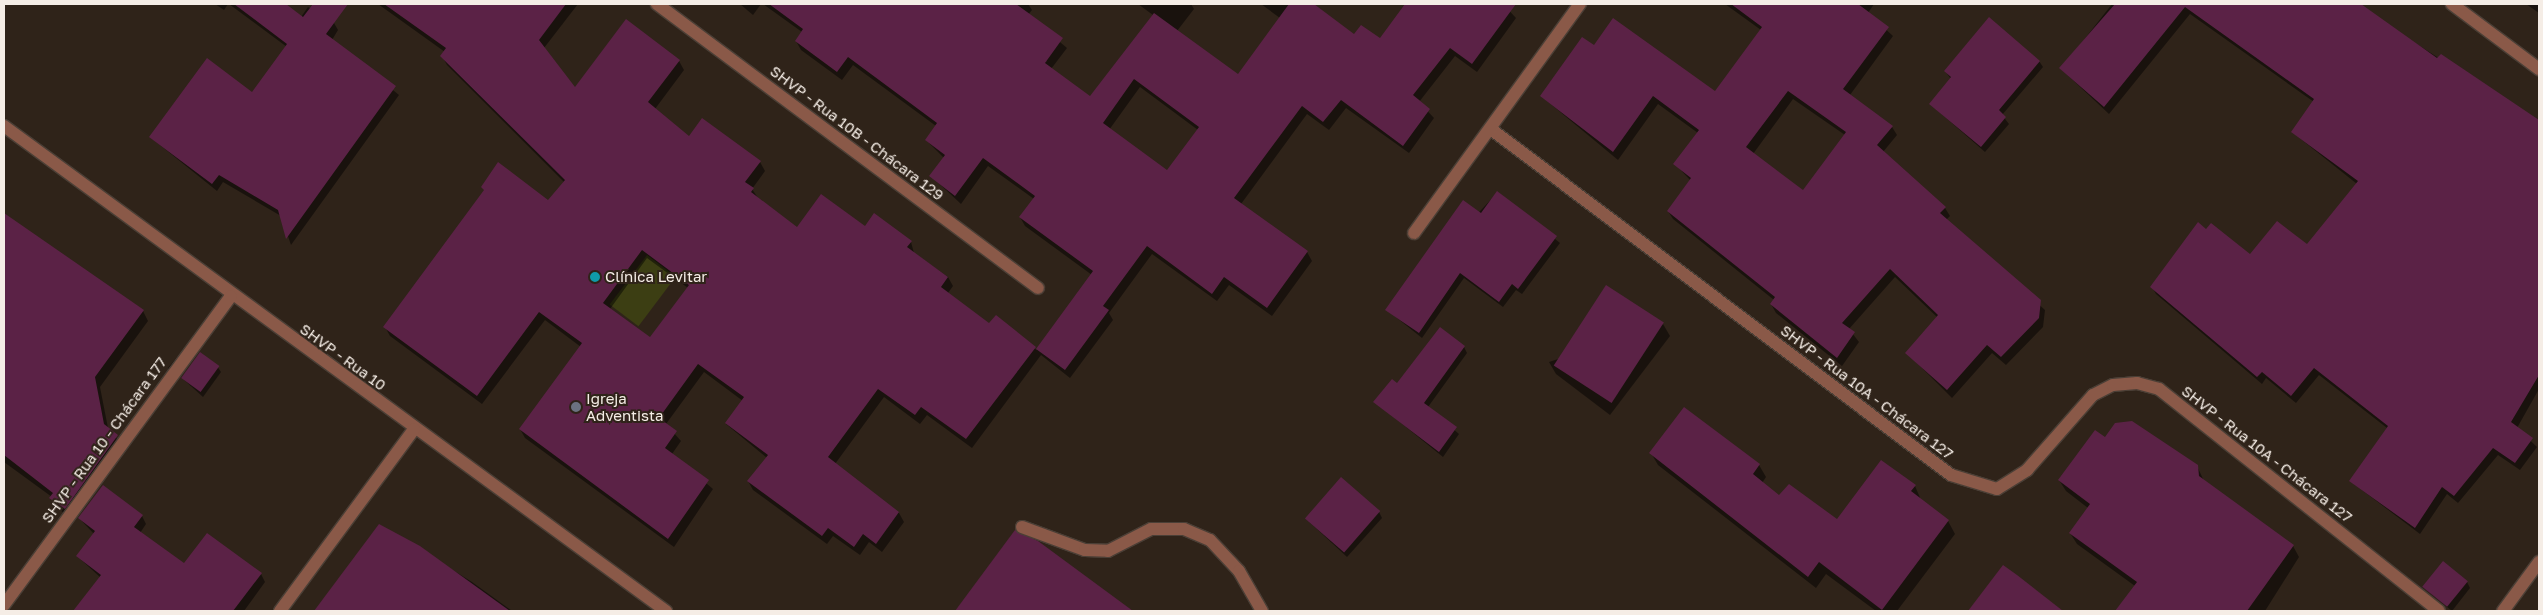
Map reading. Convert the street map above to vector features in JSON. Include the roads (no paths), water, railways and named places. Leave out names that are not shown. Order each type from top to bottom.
[{"type":"street","name":"SHVP - Rua 10B - Chácara 129","points":[[657,4],[1038,288]]},
{"type":"street","points":[[1414,233],[1492,130],[1579,4]]},
{"type":"street","points":[[2452,4],[2539,69]]},
{"type":"street","name":"SHVP - Rua 10","points":[[4,126],[232,296],[666,611]]},
{"type":"street","name":"SHVP - Rua 10A - Chácara 127","points":[[1492,130],[1952,475],[1997,489],[2027,470],[2093,395],[2113,386],[2137,383],[2159,389],[2439,611]]},
{"type":"street","name":"SHVP - Rua 10 - Chácara 177","points":[[4,605],[232,296]]},
{"type":"street","points":[[280,611],[414,429]]},
{"type":"street","points":[[1022,527],[1064,545],[1093,550],[1108,550],[1151,529],[1184,530],[1210,540],[1239,571],[1262,611]]},
{"type":"street","points":[[2503,611],[2539,562]]},
{"type":"place","name":"Clínica Levitar","points":[[595,277]]},
{"type":"place","name":"Igreja Adventista","points":[[576,407]]}]
